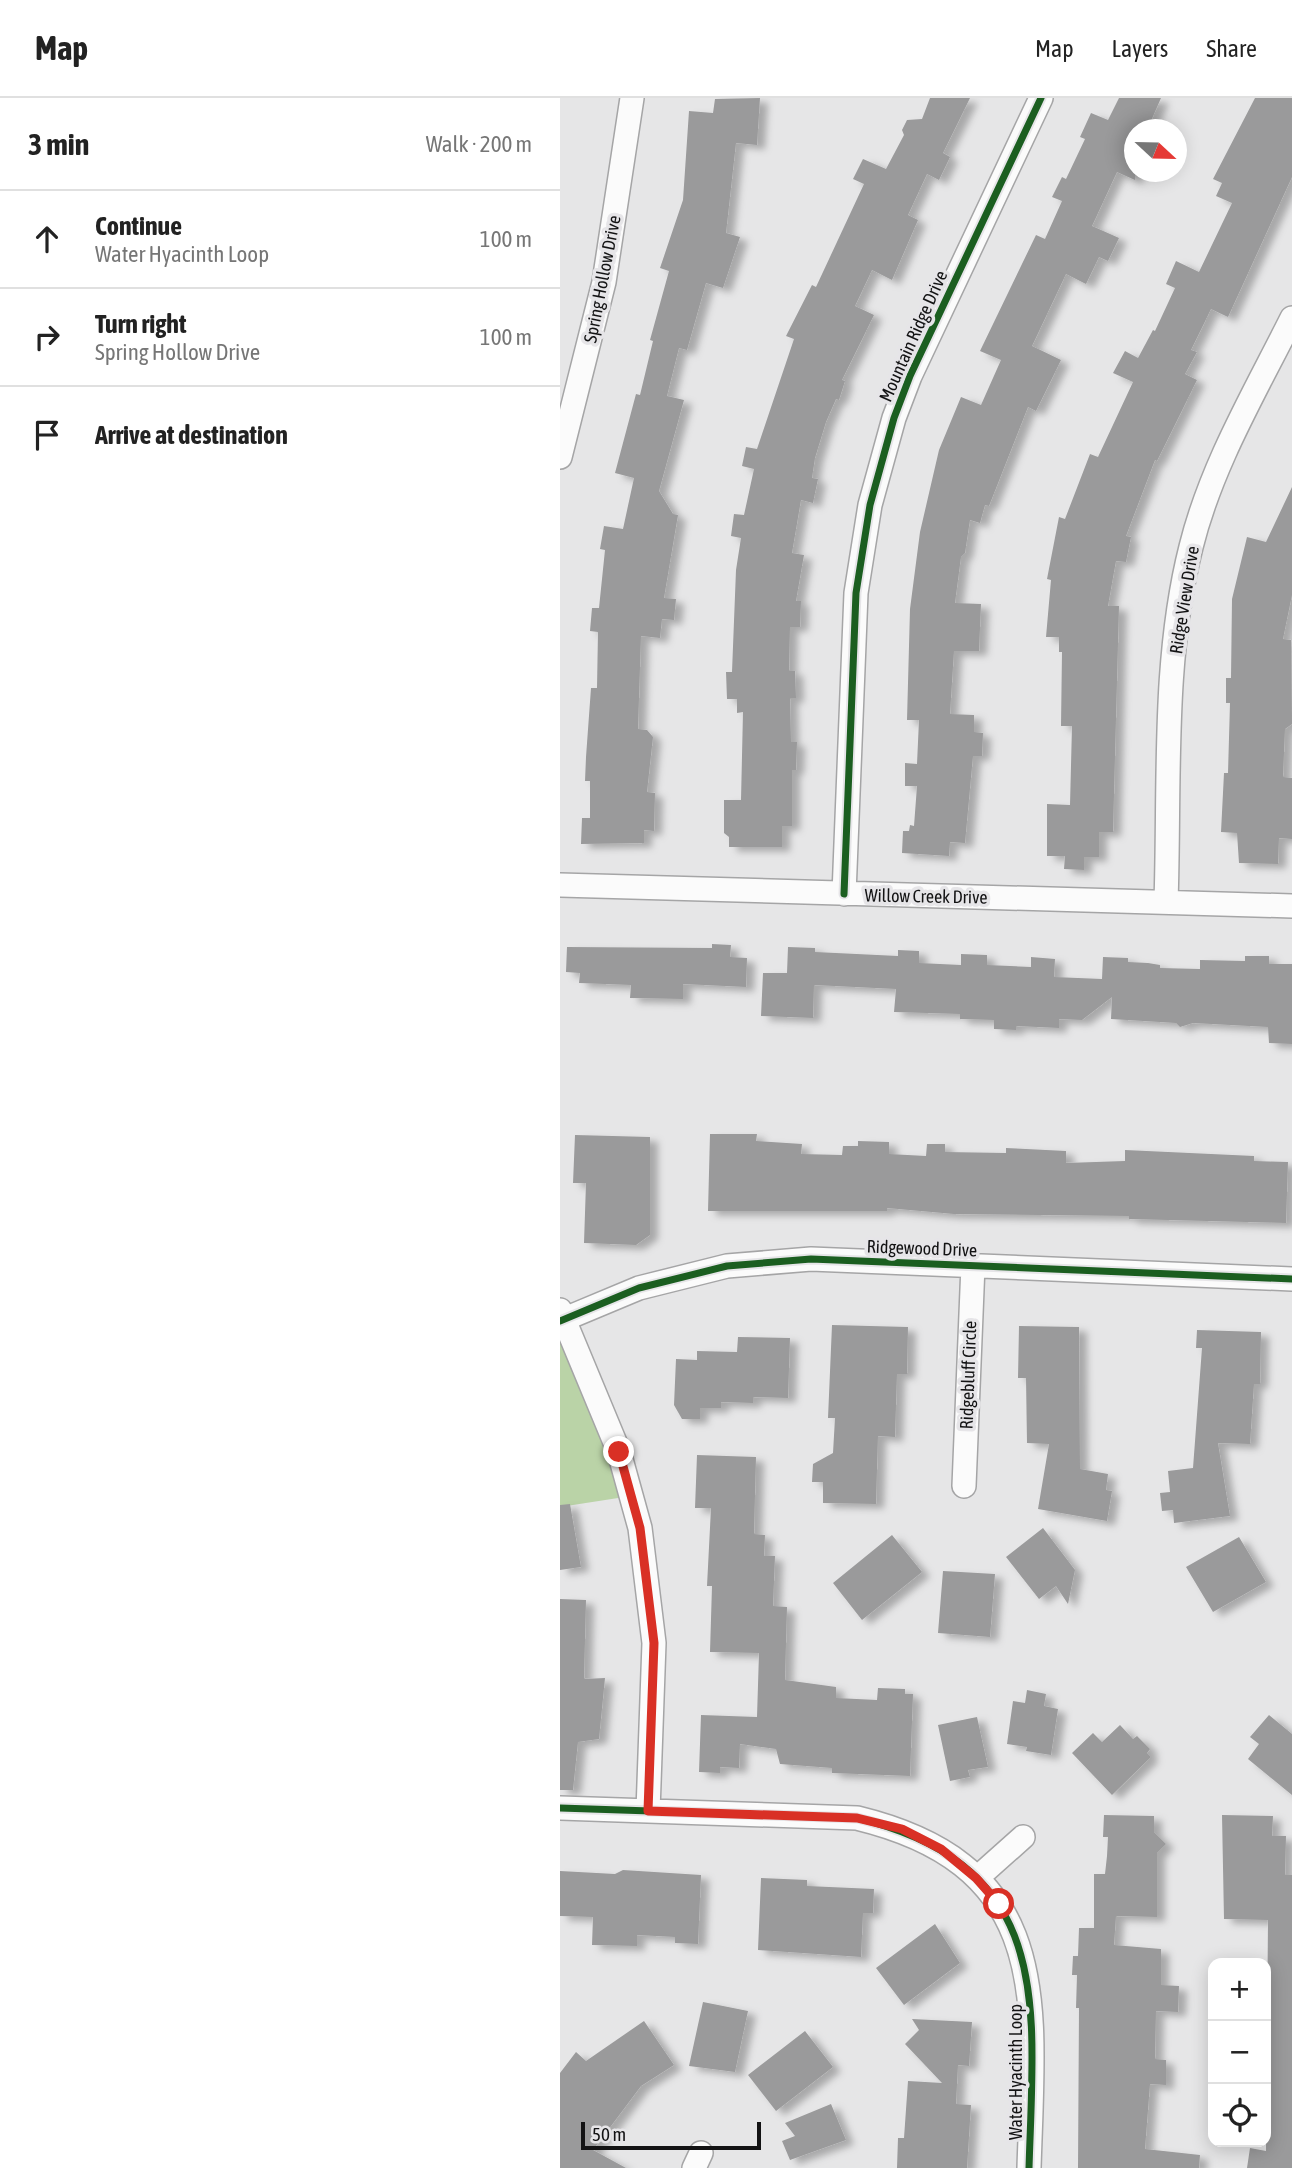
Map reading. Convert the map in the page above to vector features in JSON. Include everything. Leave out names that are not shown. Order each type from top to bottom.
[{"type":"street","name":"Spring Hollow Drive","points":[[560,457],[604,282],[632,98]]},
{"type":"street","name":"Mountain Ridge Drive","points":[[844,894],[856,593],[861,549],[880,461],[910,376],[1041,98]]},
{"type":"street","name":"Ridge View Drive","points":[[1166,902],[1172,691],[1182,587],[1199,519],[1219,466],[1292,318]]},
{"type":"street","name":"Willow Creek Drive","points":[[560,885],[1292,906]]},
{"type":"street","name":"Ridgewood Drive","points":[[562,1317],[639,1288],[727,1266],[811,1259],[1292,1279]]},
{"type":"street","name":"Ridgebluff Circle","points":[[964,1486],[973,1265]]},
{"type":"street","points":[[562,1317],[619,1452],[640,1528],[654,1643],[648,1811]]},
{"type":"street","name":"Water Hyacinth Loop","points":[[560,1808],[857,1818],[902,1829],[941,1849],[976,1878],[999,1904],[1018,1940],[1032,1998],[1029,2168]]},
{"type":"street","points":[[976,1878],[1023,1837]]},
{"type":"green space","points":[[560,1321],[631,1496],[560,1507]]},
{"type":"building","points":[[760,98],[757,145],[736,143],[726,233],[740,237],[723,288],[706,283],[687,350],[679,348],[667,396],[684,400],[659,491],[673,514],[678,515],[664,598],[676,599],[674,620],[662,619],[660,638],[641,636],[638,729],[647,730],[653,737],[647,792],[655,793],[654,831],[644,830],[644,843],[581,844],[582,818],[590,818],[590,781],[585,781],[586,757],[591,688],[597,688],[598,632],[590,631],[592,608],[599,608],[605,550],[600,549],[604,526],[623,529],[634,478],[615,473],[636,394],[640,395],[653,341],[650,340],[669,271],[660,268],[683,200],[689,111],[713,113],[715,99]]},
{"type":"building","points":[[930,98],[970,98],[943,153],[950,157],[939,180],[927,174],[908,215],[918,220],[892,280],[872,270],[855,306],[874,315],[842,380],[845,381],[839,400],[836,399],[826,422],[815,458],[812,478],[818,479],[813,503],[801,500],[792,553],[804,555],[796,601],[801,601],[800,627],[790,627],[789,671],[795,671],[796,698],[790,698],[791,742],[797,742],[796,770],[792,770],[792,826],[782,826],[782,847],[729,847],[729,837],[724,833],[724,800],[741,800],[743,712],[737,713],[737,699],[727,699],[726,672],[732,672],[736,570],[741,538],[731,536],[734,514],[744,515],[754,469],[742,466],[746,447],[757,449],[794,339],[786,336],[812,285],[816,287],[864,184],[853,179],[863,159],[886,169],[904,135],[902,130],[907,120],[922,119]]},
{"type":"building","points":[[1119,98],[1161,98],[1152,119],[1124,119],[1124,175],[1117,172],[1092,226],[1119,238],[1108,261],[1099,257],[1086,284],[1066,274],[1032,346],[1061,360],[1036,411],[1028,407],[989,506],[985,505],[980,523],[970,520],[965,553],[961,557],[955,603],[981,604],[979,651],[954,651],[950,714],[974,715],[974,732],[983,733],[982,756],[973,756],[965,843],[950,842],[949,856],[902,853],[903,831],[909,831],[910,825],[914,826],[917,786],[905,786],[905,763],[917,764],[919,720],[907,720],[910,609],[920,532],[939,450],[961,397],[981,405],[1001,360],[980,351],[1036,235],[1045,239],[1062,201],[1052,197],[1062,177],[1066,179],[1085,139],[1080,137],[1091,113],[1108,120]]},
{"type":"building","points":[[1255,98],[1292,98],[1292,177],[1228,317],[1211,309],[1191,350],[1197,352],[1185,374],[1197,380],[1157,461],[1155,460],[1126,536],[1131,537],[1126,562],[1116,561],[1108,606],[1119,606],[1113,832],[1099,832],[1099,857],[1084,857],[1084,870],[1064,869],[1065,856],[1047,856],[1047,804],[1070,805],[1072,726],[1061,726],[1062,652],[1059,652],[1059,637],[1046,637],[1051,580],[1047,579],[1059,517],[1065,519],[1090,454],[1098,457],[1133,382],[1113,373],[1125,351],[1138,358],[1153,330],[1155,331],[1175,288],[1166,284],[1176,261],[1199,272],[1232,203],[1216,196],[1222,183],[1213,179]]},
{"type":"building","points":[[1292,487],[1292,595],[1283,639],[1291,640],[1292,724],[1285,729],[1283,777],[1292,778],[1292,839],[1279,838],[1278,864],[1239,863],[1237,833],[1221,832],[1224,773],[1228,773],[1230,703],[1226,703],[1226,678],[1231,678],[1232,599],[1247,537],[1266,542]]},
{"type":"building","points":[[712,944],[731,945],[730,957],[747,958],[746,987],[683,984],[683,999],[630,998],[631,985],[579,983],[580,973],[566,972],[567,947],[712,948]]},
{"type":"building","points":[[788,947],[815,948],[815,952],[898,956],[898,950],[919,951],[919,963],[961,965],[961,954],[987,955],[987,965],[1031,967],[1031,957],[1055,959],[1054,977],[1102,979],[1103,957],[1128,958],[1128,962],[1160,965],[1160,968],[1200,969],[1200,960],[1245,961],[1245,956],[1269,956],[1269,964],[1292,964],[1292,1044],[1269,1043],[1268,1027],[1193,1023],[1180,1027],[1176,1023],[1111,1019],[1112,997],[1082,1020],[1059,1019],[1059,1028],[1016,1026],[1016,1030],[994,1029],[994,1020],[960,1019],[960,1014],[894,1012],[896,989],[814,985],[813,1018],[761,1016],[763,973],[787,973]]},
{"type":"building","points":[[710,1134],[757,1134],[756,1141],[802,1144],[801,1154],[842,1155],[843,1146],[858,1146],[858,1141],[889,1142],[889,1154],[926,1156],[927,1144],[945,1144],[945,1152],[1006,1153],[1006,1148],[1066,1151],[1066,1163],[1125,1161],[1125,1150],[1254,1156],[1254,1161],[1288,1162],[1286,1223],[1129,1219],[1129,1216],[954,1214],[887,1208],[887,1211],[708,1211]]},
{"type":"building","points":[[575,1135],[650,1137],[650,1235],[636,1245],[584,1243],[586,1183],[573,1183]]},
{"type":"building","points":[[832,1325],[908,1327],[907,1374],[897,1374],[895,1437],[878,1436],[876,1504],[823,1503],[823,1482],[812,1482],[813,1464],[833,1453],[835,1418],[828,1418]]},
{"type":"building","points":[[1019,1326],[1079,1327],[1080,1469],[1108,1474],[1106,1490],[1112,1491],[1107,1521],[1038,1509],[1049,1444],[1027,1443],[1026,1378],[1018,1378]]},
{"type":"building","points":[[1197,1330],[1261,1332],[1260,1384],[1254,1384],[1250,1444],[1218,1443],[1230,1516],[1174,1523],[1173,1510],[1162,1511],[1160,1493],[1170,1492],[1168,1471],[1193,1468],[1202,1348],[1196,1348]]},
{"type":"building","points":[[738,1337],[790,1338],[788,1398],[753,1397],[753,1403],[721,1402],[721,1408],[700,1408],[700,1419],[682,1419],[674,1405],[676,1359],[697,1360],[697,1351],[737,1352]]},
{"type":"building","points":[[697,1455],[756,1457],[754,1534],[765,1535],[764,1556],[775,1556],[773,1606],[787,1607],[785,1680],[836,1687],[836,1698],[877,1700],[878,1688],[905,1689],[905,1694],[913,1694],[910,1776],[832,1773],[832,1768],[780,1764],[776,1749],[740,1744],[739,1768],[720,1767],[720,1773],[699,1772],[701,1715],[757,1717],[759,1653],[710,1652],[712,1586],[707,1586],[711,1508],[695,1508]]},
{"type":"building","points":[[570,1504],[581,1567],[560,1570],[560,1505]]},
{"type":"building","points":[[1043,1528],[1075,1570],[1068,1604],[1056,1586],[1039,1599],[1006,1557]]},
{"type":"building","points":[[892,1535],[922,1572],[862,1620],[833,1583]]},
{"type":"building","points":[[1239,1537],[1266,1582],[1213,1612],[1186,1567]]},
{"type":"building","points":[[943,1571],[995,1574],[990,1637],[938,1633]]},
{"type":"building","points":[[560,1599],[586,1600],[584,1679],[605,1678],[599,1739],[578,1742],[573,1790],[560,1790]]},
{"type":"building","points":[[1027,1690],[1046,1694],[1044,1706],[1058,1709],[1051,1755],[1026,1751],[1027,1747],[1007,1744],[1013,1701],[1025,1703]]},
{"type":"building","points":[[1269,1715],[1292,1734],[1292,1795],[1248,1759],[1259,1744],[1250,1737]]},
{"type":"building","points":[[977,1717],[988,1767],[968,1770],[970,1777],[950,1781],[938,1725]]},
{"type":"building","points":[[1120,1725],[1133,1739],[1137,1736],[1150,1749],[1147,1753],[1151,1757],[1112,1795],[1072,1753],[1093,1733],[1102,1742]]},
{"type":"building","points":[[1104,1815],[1154,1816],[1154,1832],[1166,1844],[1157,1853],[1157,1917],[1116,1916],[1114,1945],[1161,1949],[1161,1985],[1179,1986],[1178,2012],[1156,2011],[1155,2059],[1166,2060],[1166,2085],[1150,2084],[1145,2149],[1200,2155],[1199,2168],[1078,2168],[1079,2008],[1076,2008],[1077,1975],[1072,1975],[1073,1956],[1078,1956],[1079,1928],[1094,1928],[1094,1874],[1105,1874],[1107,1856],[1108,1837],[1103,1837]]},
{"type":"building","points":[[1222,1815],[1273,1816],[1272,1836],[1286,1836],[1285,1875],[1292,1875],[1292,2168],[1247,2168],[1250,2148],[1266,2151],[1266,2147],[1271,2147],[1271,1958],[1268,1958],[1268,1920],[1224,1919]]},
{"type":"building","points":[[623,1870],[701,1875],[698,1944],[675,1943],[675,1937],[637,1935],[637,1946],[592,1945],[593,1917],[560,1916],[560,1871],[615,1874]]},
{"type":"building","points":[[761,1878],[807,1880],[807,1886],[874,1889],[873,1913],[863,1913],[861,1957],[758,1950]]},
{"type":"building","points":[[935,1924],[960,1963],[904,2005],[876,1968]]},
{"type":"building","points":[[703,2002],[748,2011],[735,2072],[689,2066]]},
{"type":"building","points":[[912,2019],[972,2022],[969,2066],[958,2065],[956,2104],[971,2105],[967,2168],[897,2168],[898,2138],[904,2138],[908,2081],[942,2083],[905,2044],[919,2030]]},
{"type":"building","points":[[644,2021],[674,2065],[641,2086],[593,2150],[626,2168],[560,2168],[560,2073],[576,2052],[586,2061]]},
{"type":"building","points":[[805,2031],[833,2067],[776,2111],[748,2075]]},
{"type":"building","points":[[831,2104],[846,2140],[790,2160],[782,2141],[795,2136],[785,2123]]},
{"type":"cycle path","points":[[844,894],[856,593],[870,505],[894,418],[910,376],[1041,98]]},
{"type":"cycle path","points":[[560,1321],[639,1288],[727,1266],[811,1259],[1292,1279]]},
{"type":"cycle path","points":[[560,1808],[857,1818],[921,1840],[968,1870],[1000,1906],[1019,1949],[1029,1997],[1032,2050],[1029,2168]]},
{"type":"route","points":[[619,1452],[640,1528],[654,1643],[648,1811],[857,1818],[902,1829],[941,1849],[976,1878],[999,1904]]}]
